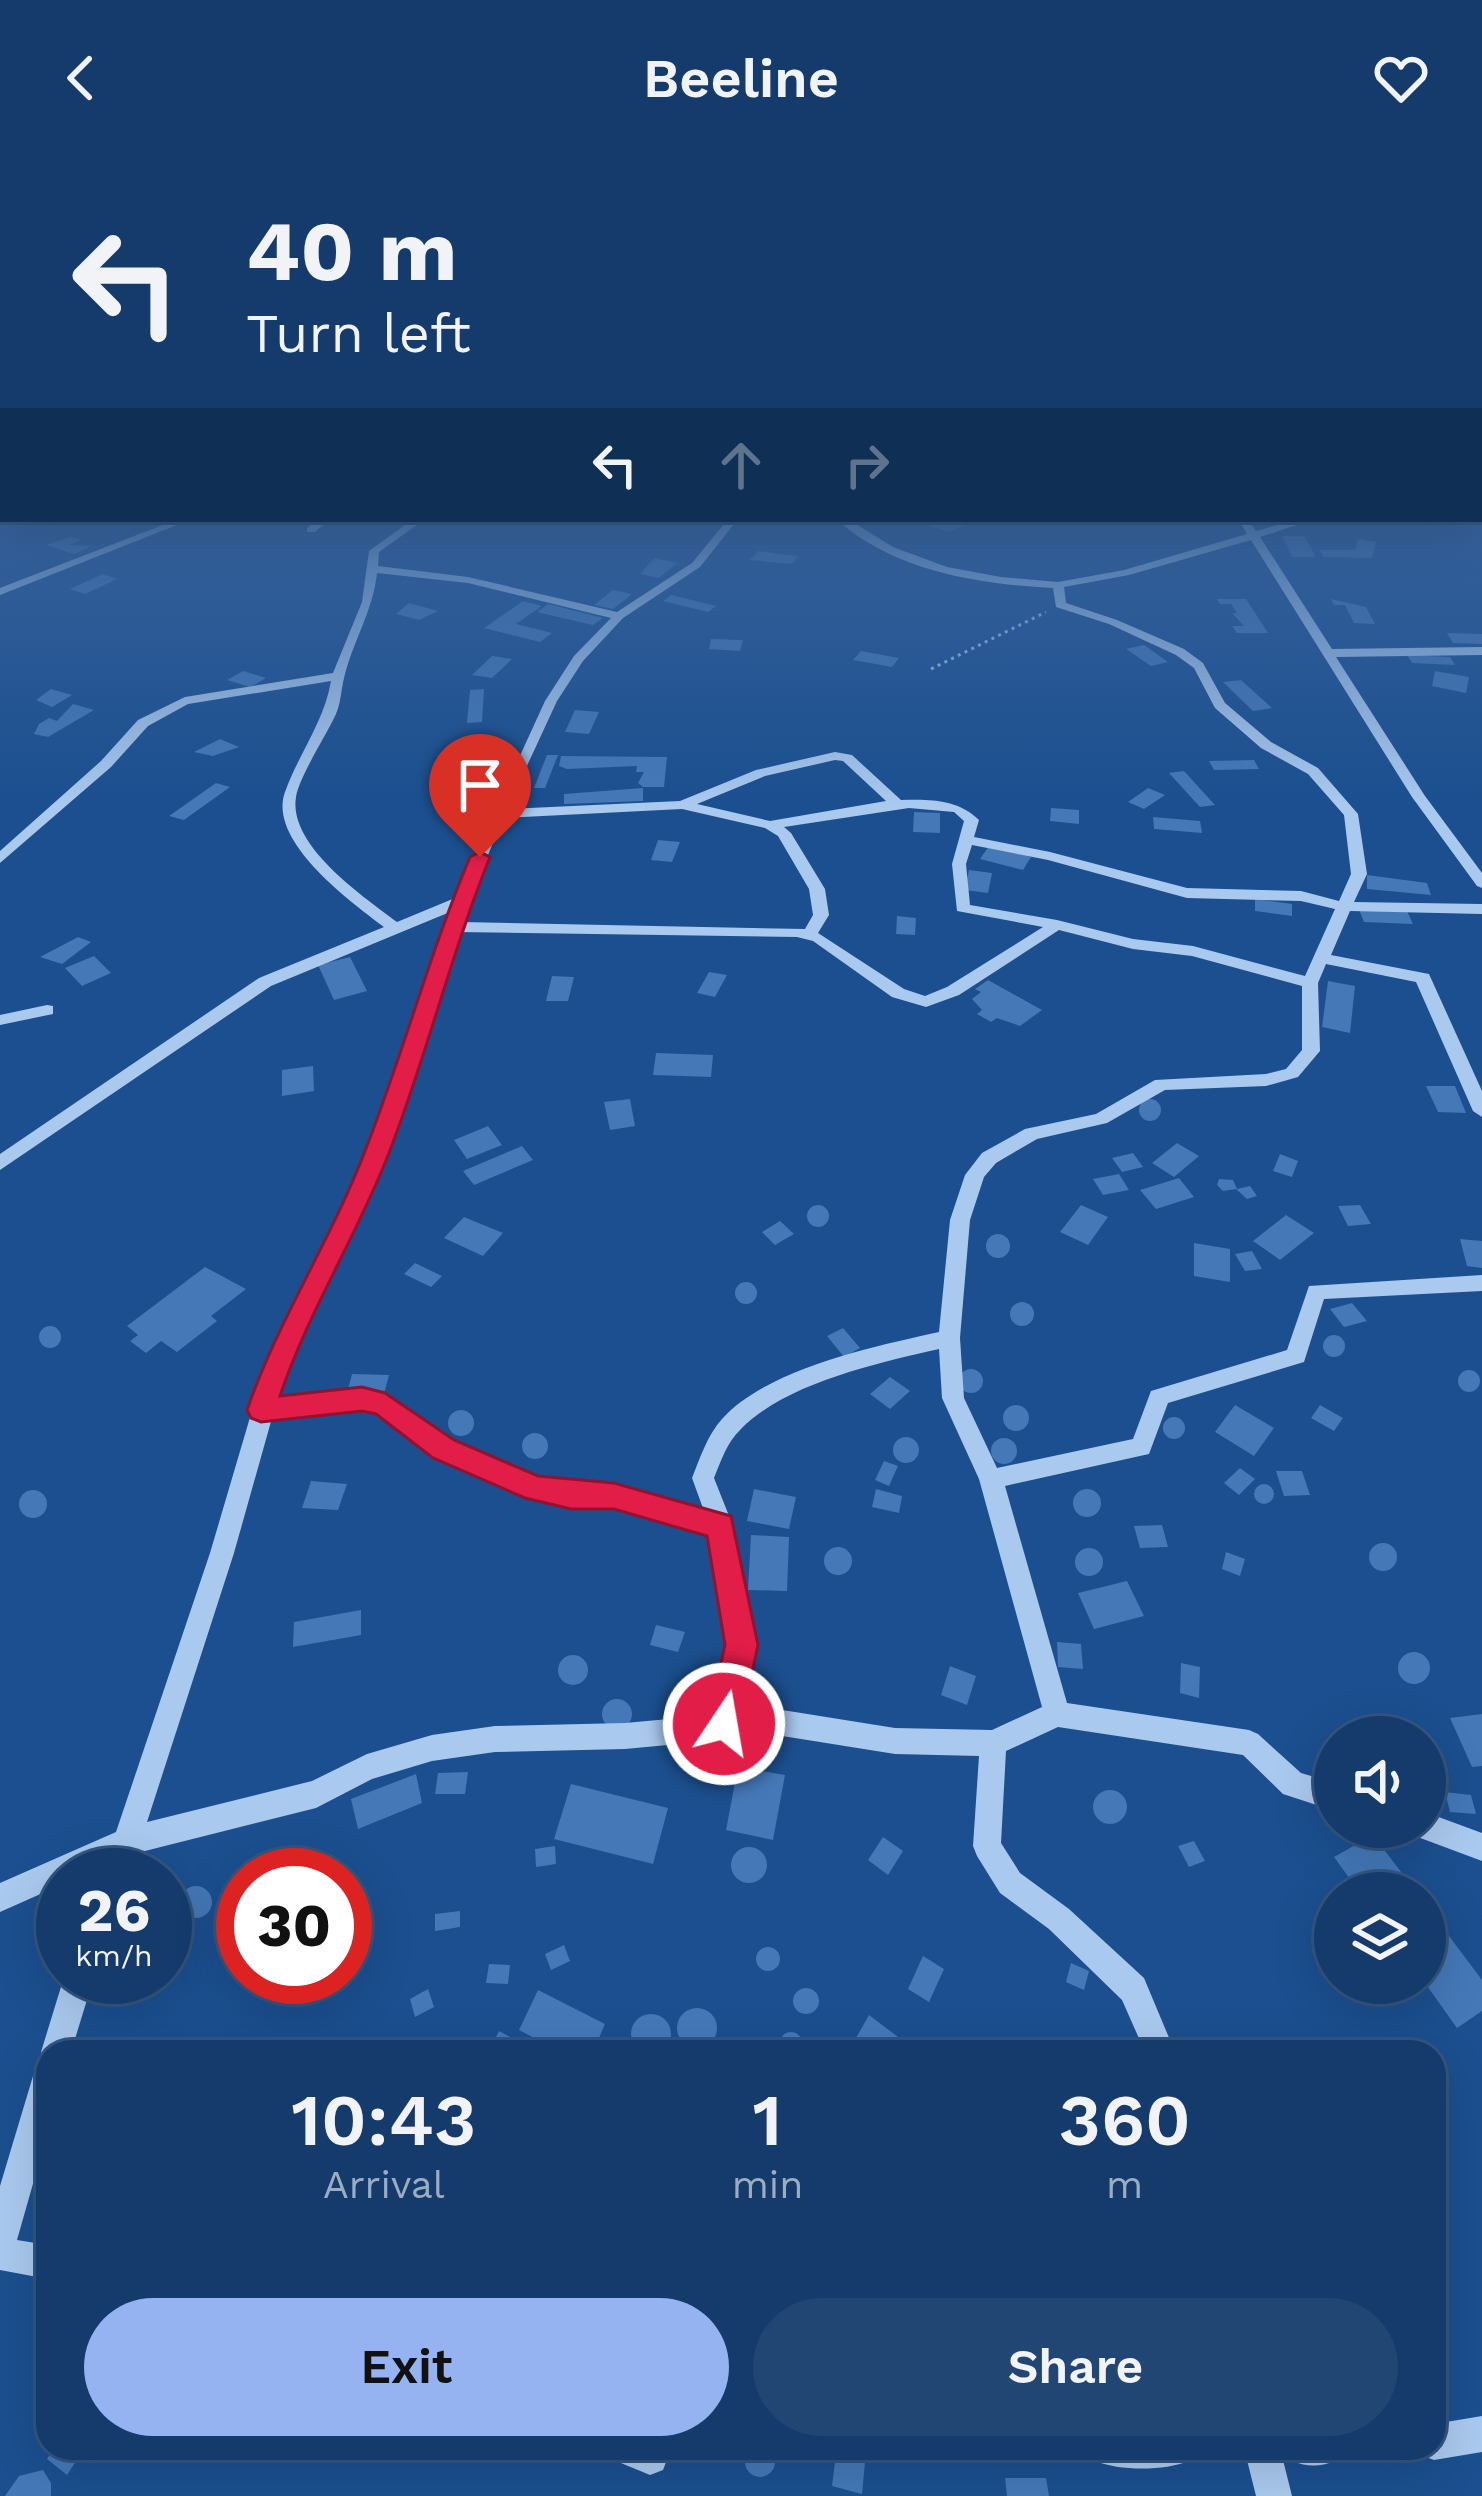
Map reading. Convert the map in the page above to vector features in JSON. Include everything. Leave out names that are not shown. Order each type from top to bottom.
[{"type":"street","points":[[372,586],[338,676],[333,707],[290,786],[289,810],[302,843],[346,891],[396,929]]},
{"type":"street","points":[[494,586],[619,616]]},
{"type":"street","points":[[126,1848],[222,1553],[261,1410],[278,1363],[376,1156],[443,968],[451,927],[498,814],[564,680],[619,616],[664,586]]},
{"type":"street","points":[[1021,586],[1059,595],[1180,652],[1199,666],[1220,705],[1266,745],[1313,770],[1338,795],[1351,814],[1359,854],[1359,874],[1310,983],[1310,1052],[1292,1073],[1266,1080],[1161,1084],[1101,1119],[1032,1134],[988,1158],[975,1175],[960,1220],[949,1338],[953,1398],[992,1479],[1057,1714]]},
{"type":"street","points":[[1059,595],[1085,586]]},
{"type":"street","points":[[1286,586],[1419,797],[1482,884]]},
{"type":"street","points":[[1329,653],[1482,651]]},
{"type":"street","points":[[0,859],[106,764],[143,723],[184,701],[338,676]]},
{"type":"street","points":[[682,805],[760,773],[835,756],[847,758],[898,805]]},
{"type":"street","points":[[770,825],[898,805],[939,803],[964,810],[972,820],[959,864],[962,908],[1133,944],[1192,951],[1310,983]]},
{"type":"street","points":[[498,814],[682,805],[770,825],[784,833],[818,889],[821,915],[809,935]]},
{"type":"street","points":[[967,840],[1050,856],[1187,893],[1270,893],[1342,906],[1482,909]]},
{"type":"street","points":[[0,1163],[265,982],[462,901]]},
{"type":"street","points":[[451,927],[788,931],[819,938],[898,993],[926,1002],[971,980],[1057,925]]},
{"type":"street","points":[[1324,959],[1423,978],[1482,1111]]},
{"type":"street","points":[[0,1020],[46,1010]]},
{"type":"street","points":[[992,1479],[1141,1447],[1160,1397],[1296,1356],[1316,1292],[1482,1283]]},
{"type":"street","points":[[724,1724],[741,1645],[721,1526],[703,1478],[714,1449],[744,1412],[794,1386],[896,1349],[949,1338]]},
{"type":"street","points":[[261,1410],[362,1399],[385,1405],[443,1449],[536,1488],[571,1496],[614,1496],[721,1526]]},
{"type":"street","points":[[0,1898],[128,1841],[316,1794],[367,1767],[432,1748],[495,1739],[625,1736],[776,1722],[895,1742],[993,1743],[1057,1714],[1249,1743],[1293,1784],[1314,1790]]},
{"type":"street","points":[[993,1743],[987,1846],[1010,1883],[1059,1919],[1132,1989],[1155,2040]]},
{"type":"street","points":[[1446,1834],[1482,1847]]},
{"type":"street","points":[[60,2040],[71,2004]]},
{"type":"street","points":[[0,2242],[36,2118]]},
{"type":"street","points":[[0,2253],[36,2260]]},
{"type":"street","points":[[1446,2440],[1482,2434]]},
{"type":"street","points":[[1265,2460],[1274,2496]]},
{"type":"path","points":[[931,669],[1059,595]]},
{"type":"building","points":[[76,586],[102,586],[85,594],[70,589]]},
{"type":"building","points":[[613,590],[632,594],[613,609],[594,605]]},
{"type":"building","points":[[671,595],[716,606],[708,612],[663,601]]},
{"type":"building","points":[[1217,599],[1246,599],[1268,633],[1237,633],[1232,626],[1244,626],[1232,613],[1237,613],[1231,604],[1220,604]]},
{"type":"building","points":[[1331,599],[1366,607],[1375,624],[1354,623],[1345,605],[1334,605]]},
{"type":"building","points":[[523,601],[542,606],[516,624],[552,633],[540,642],[484,628]]},
{"type":"building","points":[[409,603],[438,611],[419,620],[396,614]]},
{"type":"building","points":[[548,604],[603,618],[593,625],[537,612]]},
{"type":"building","points":[[1447,633],[1482,634],[1482,644],[1453,643]]},
{"type":"building","points":[[711,639],[743,640],[740,651],[709,649]]},
{"type":"building","points":[[1144,645],[1168,662],[1151,666],[1126,649]]},
{"type":"building","points":[[861,651],[899,658],[892,667],[853,660]]},
{"type":"building","points":[[1407,655],[1450,657],[1455,665],[1412,663]]},
{"type":"building","points":[[492,656],[512,659],[492,678],[472,675]]},
{"type":"building","points":[[243,671],[266,678],[250,687],[227,680]]},
{"type":"building","points":[[1435,671],[1469,677],[1466,693],[1432,686]]},
{"type":"building","points":[[1241,680],[1272,708],[1253,711],[1223,682]]},
{"type":"building","points":[[51,689],[72,695],[52,707],[36,700]]},
{"type":"building","points":[[484,689],[482,722],[467,723],[470,690]]},
{"type":"building","points":[[73,704],[94,710],[48,737],[34,734],[39,724],[49,718],[57,721]]},
{"type":"building","points":[[575,710],[599,712],[589,734],[565,732]]},
{"type":"building","points":[[220,739],[239,747],[213,756],[194,752]]},
{"type":"building","points":[[547,755],[558,755],[545,788],[534,788]]},
{"type":"building","points":[[561,756],[667,757],[664,787],[643,787],[638,783],[644,772],[636,772],[637,766],[567,769],[559,766]]},
{"type":"building","points":[[1254,760],[1259,769],[1214,770],[1209,761]]},
{"type":"building","points":[[1184,771],[1215,805],[1200,807],[1169,773]]},
{"type":"building","points":[[216,783],[230,787],[184,820],[169,816]]},
{"type":"building","points":[[643,788],[643,801],[564,804],[564,794]]},
{"type":"building","points":[[1148,788],[1165,795],[1144,809],[1128,802]]},
{"type":"building","points":[[1051,808],[1079,810],[1079,824],[1050,821]]},
{"type":"building","points":[[914,812],[940,813],[940,833],[913,832]]},
{"type":"building","points":[[1153,817],[1200,821],[1202,833],[1154,829]]},
{"type":"building","points":[[658,840],[680,842],[672,862],[651,860]]},
{"type":"building","points":[[989,846],[1031,857],[1023,870],[980,859]]},
{"type":"building","points":[[969,870],[992,873],[988,893],[965,890]]},
{"type":"building","points":[[1367,875],[1427,883],[1431,895],[1367,889]]},
{"type":"building","points":[[1255,899],[1292,904],[1292,916],[1255,911]]},
{"type":"building","points":[[1358,907],[1406,909],[1413,924],[1364,922]]},
{"type":"building","points":[[897,916],[916,918],[915,935],[896,934]]},
{"type":"building","points":[[78,937],[91,942],[62,964],[40,957]]},
{"type":"building","points":[[94,956],[111,973],[82,986],[65,968]]},
{"type":"building","points":[[350,957],[367,991],[334,1000],[318,965]]},
{"type":"building","points":[[709,972],[727,975],[715,997],[697,993]]},
{"type":"building","points":[[552,976],[574,977],[568,1001],[546,1001]]},
{"type":"building","points":[[988,980],[1042,1010],[1020,1026],[997,1018],[991,1022],[977,1014],[982,1010],[972,999],[981,992],[975,989]]},
{"type":"building","points":[[1328,981],[1355,986],[1350,1033],[1322,1027]]},
{"type":"building","points":[[656,1053],[713,1055],[711,1077],[653,1075]]},
{"type":"building","points":[[313,1066],[314,1091],[282,1096],[282,1070]]},
{"type":"building","points":[[1426,1086],[1455,1086],[1466,1113],[1438,1112]]},
{"type":"building","points":[[630,1099],[635,1126],[610,1130],[604,1102]]},
{"type":"building","points":[[1150,1099],[1161,1110],[1150,1121],[1139,1110]]},
{"type":"building","points":[[488,1126],[502,1145],[467,1159],[454,1140]]},
{"type":"building","points":[[1177,1143],[1199,1156],[1174,1177],[1152,1163]]},
{"type":"building","points":[[522,1146],[533,1160],[474,1185],[463,1171]]},
{"type":"building","points":[[1133,1153],[1143,1167],[1122,1172],[1112,1158]]},
{"type":"building","points":[[1280,1154],[1298,1161],[1292,1177],[1273,1171]]},
{"type":"building","points":[[1119,1174],[1129,1190],[1103,1195],[1093,1179]]},
{"type":"building","points":[[1179,1178],[1194,1197],[1156,1209],[1140,1190]]},
{"type":"building","points":[[1219,1179],[1233,1180],[1237,1189],[1250,1186],[1257,1196],[1247,1199],[1236,1189],[1223,1191],[1217,1185]]},
{"type":"building","points":[[818,1205],[829,1216],[818,1227],[807,1216]]},
{"type":"building","points":[[1081,1205],[1108,1217],[1088,1245],[1060,1232]]},
{"type":"building","points":[[1360,1205],[1371,1224],[1348,1226],[1338,1206]]},
{"type":"building","points":[[1286,1215],[1314,1233],[1280,1260],[1253,1241]]},
{"type":"building","points":[[464,1217],[503,1233],[483,1256],[444,1238]]},
{"type":"building","points":[[780,1221],[794,1234],[775,1245],[762,1232]]},
{"type":"building","points":[[998,1234],[1010,1246],[998,1258],[986,1246]]},
{"type":"building","points":[[1460,1239],[1482,1241],[1482,1268],[1467,1266]]},
{"type":"building","points":[[1194,1243],[1230,1249],[1230,1282],[1194,1276]]},
{"type":"building","points":[[1252,1251],[1262,1269],[1245,1271],[1235,1254]]},
{"type":"building","points":[[415,1263],[442,1276],[431,1287],[404,1274]]},
{"type":"building","points":[[205,1267],[246,1289],[211,1316],[217,1321],[177,1352],[161,1341],[146,1353],[130,1341],[138,1335],[127,1326]]},
{"type":"building","points":[[746,1282],[757,1293],[746,1304],[735,1293]]},
{"type":"building","points":[[1022,1302],[1034,1314],[1022,1326],[1010,1314]]},
{"type":"building","points":[[1352,1303],[1367,1321],[1344,1327],[1330,1309]]},
{"type":"building","points":[[50,1326],[61,1337],[50,1348],[39,1337]]},
{"type":"building","points":[[843,1328],[860,1348],[844,1357],[827,1336]]},
{"type":"building","points":[[1334,1335],[1345,1346],[1334,1357],[1323,1346]]},
{"type":"building","points":[[971,1369],[983,1381],[971,1393],[959,1381]]},
{"type":"building","points":[[1469,1370],[1480,1381],[1469,1392],[1458,1381]]},
{"type":"building","points":[[352,1374],[389,1375],[383,1398],[346,1397]]},
{"type":"building","points":[[890,1377],[910,1391],[890,1409],[870,1394]]},
{"type":"building","points":[[1016,1405],[1029,1418],[1016,1431],[1003,1418]]},
{"type":"building","points":[[1235,1405],[1274,1428],[1254,1456],[1215,1432]]},
{"type":"building","points":[[1320,1405],[1343,1418],[1334,1431],[1311,1418]]},
{"type":"building","points":[[461,1410],[474,1423],[461,1436],[448,1423]]},
{"type":"building","points":[[1174,1417],[1185,1428],[1174,1439],[1163,1428]]},
{"type":"building","points":[[535,1433],[548,1446],[535,1459],[522,1446]]},
{"type":"building","points":[[906,1437],[919,1450],[906,1463],[893,1450]]},
{"type":"building","points":[[1004,1438],[1017,1451],[1004,1464],[991,1451]]},
{"type":"building","points":[[884,1461],[898,1466],[889,1486],[875,1480]]},
{"type":"building","points":[[1240,1468],[1255,1479],[1239,1495],[1224,1483]]},
{"type":"building","points":[[1276,1471],[1302,1471],[1310,1495],[1284,1496]]},
{"type":"building","points":[[311,1481],[347,1484],[338,1510],[302,1508]]},
{"type":"building","points":[[1264,1484],[1274,1494],[1264,1504],[1254,1494]]},
{"type":"building","points":[[754,1489],[796,1497],[789,1529],[747,1521]]},
{"type":"building","points":[[876,1489],[902,1496],[899,1513],[872,1507]]},
{"type":"building","points":[[1087,1489],[1097,1493],[1101,1503],[1097,1513],[1087,1517],[1077,1513],[1073,1503],[1077,1493]]},
{"type":"building","points":[[33,1490],[43,1494],[47,1504],[43,1514],[33,1518],[23,1514],[19,1504],[23,1494]]},
{"type":"building","points":[[1162,1525],[1168,1547],[1140,1548],[1134,1526]]},
{"type":"building","points":[[751,1535],[789,1537],[787,1591],[748,1590]]},
{"type":"building","points":[[1383,1543],[1393,1547],[1397,1557],[1393,1567],[1383,1571],[1373,1567],[1369,1557],[1373,1547]]},
{"type":"building","points":[[838,1547],[848,1551],[852,1561],[848,1571],[838,1575],[828,1571],[824,1561],[828,1551]]},
{"type":"building","points":[[1089,1548],[1099,1552],[1103,1562],[1099,1572],[1089,1576],[1079,1572],[1075,1562],[1079,1552]]},
{"type":"building","points":[[1226,1552],[1245,1559],[1240,1576],[1222,1569]]},
{"type":"building","points":[[1127,1581],[1144,1616],[1094,1629],[1078,1593]]},
{"type":"building","points":[[361,1610],[361,1635],[293,1647],[294,1622]]},
{"type":"building","points":[[656,1625],[685,1632],[678,1652],[650,1645]]},
{"type":"building","points":[[1057,1642],[1081,1644],[1083,1669],[1058,1667]]},
{"type":"building","points":[[1414,1652],[1425,1657],[1430,1668],[1425,1679],[1414,1684],[1403,1679],[1398,1668],[1403,1657]]},
{"type":"building","points":[[573,1655],[588,1670],[573,1685],[558,1670]]},
{"type":"building","points":[[1181,1663],[1200,1667],[1199,1698],[1180,1693]]},
{"type":"building","points":[[950,1666],[976,1676],[967,1705],[941,1695]]},
{"type":"building","points":[[617,1699],[628,1703],[632,1714],[628,1725],[617,1729],[606,1725],[602,1714],[606,1703]]},
{"type":"building","points":[[1482,1714],[1482,1766],[1472,1767],[1450,1718]]},
{"type":"building","points":[[738,1767],[785,1775],[773,1840],[726,1830]]},
{"type":"building","points":[[468,1772],[465,1794],[435,1794],[438,1773]]},
{"type":"building","points":[[416,1774],[422,1803],[358,1829],[351,1799]]},
{"type":"building","points":[[571,1784],[668,1808],[653,1864],[554,1839]]},
{"type":"building","points":[[1110,1790],[1122,1795],[1127,1807],[1122,1819],[1110,1824],[1098,1819],[1093,1807],[1098,1795]]},
{"type":"building","points":[[1446,1792],[1471,1795],[1476,1814],[1450,1812]]},
{"type":"building","points":[[883,1837],[903,1851],[888,1875],[868,1860]]},
{"type":"building","points":[[1194,1841],[1205,1861],[1189,1867],[1178,1846]]},
{"type":"building","points":[[555,1846],[556,1864],[536,1867],[535,1849]]},
{"type":"building","points":[[749,1847],[762,1852],[767,1865],[762,1878],[749,1883],[736,1878],[731,1865],[736,1852]]},
{"type":"building","points":[[1350,1848],[1383,1848],[1401,1872],[1345,1872],[1334,1857]]},
{"type":"building","points":[[192,1887],[202,1888],[210,1896],[207,1913],[192,1917]]},
{"type":"building","points":[[460,1911],[460,1927],[435,1931],[435,1914]]},
{"type":"building","points":[[1446,1932],[1482,1980],[1482,2011],[1457,2028],[1440,2004],[1446,2004]]},
{"type":"building","points":[[564,1945],[570,1961],[551,1970],[545,1954]]},
{"type":"building","points":[[768,1947],[780,1959],[768,1971],[756,1959]]},
{"type":"building","points":[[923,1956],[944,1969],[929,2002],[908,1989]]},
{"type":"building","points":[[1071,1963],[1089,1971],[1084,1990],[1066,1982]]},
{"type":"building","points":[[489,1964],[510,1965],[508,1984],[486,1983]]},
{"type":"building","points":[[806,1988],[819,2001],[806,2014],[793,2001]]},
{"type":"building","points":[[428,1989],[434,2007],[415,2017],[410,1999]]},
{"type":"building","points":[[538,1990],[605,2024],[598,2040],[538,2040],[519,2030]]},
{"type":"building","points":[[689,2009],[705,2009],[716,2020],[713,2040],[678,2036],[678,2020]]},
{"type":"building","points":[[869,2015],[902,2040],[855,2040]]},
{"type":"building","points":[[643,2016],[659,2016],[669,2026],[670,2040],[632,2040],[633,2026]]},
{"type":"building","points":[[499,2031],[516,2040],[495,2040]]},
{"type":"building","points":[[791,2032],[801,2040],[781,2040]]},
{"type":"building","points":[[48,2460],[77,2460],[67,2475]]},
{"type":"building","points":[[745,2460],[775,2460],[766,2476],[754,2476],[746,2468]]},
{"type":"building","points":[[835,2460],[865,2462],[862,2494],[832,2486]]},
{"type":"building","points":[[43,2470],[51,2483],[51,2496],[5,2496],[19,2476]]},
{"type":"building","points":[[1005,2478],[1046,2478],[1049,2496],[1007,2496]]},
{"type":"route","points":[[480,857],[451,927],[443,968],[376,1156],[278,1363],[261,1410],[362,1399],[385,1405],[443,1449],[536,1488],[571,1496],[614,1496],[721,1526],[741,1645],[724,1724]]}]
